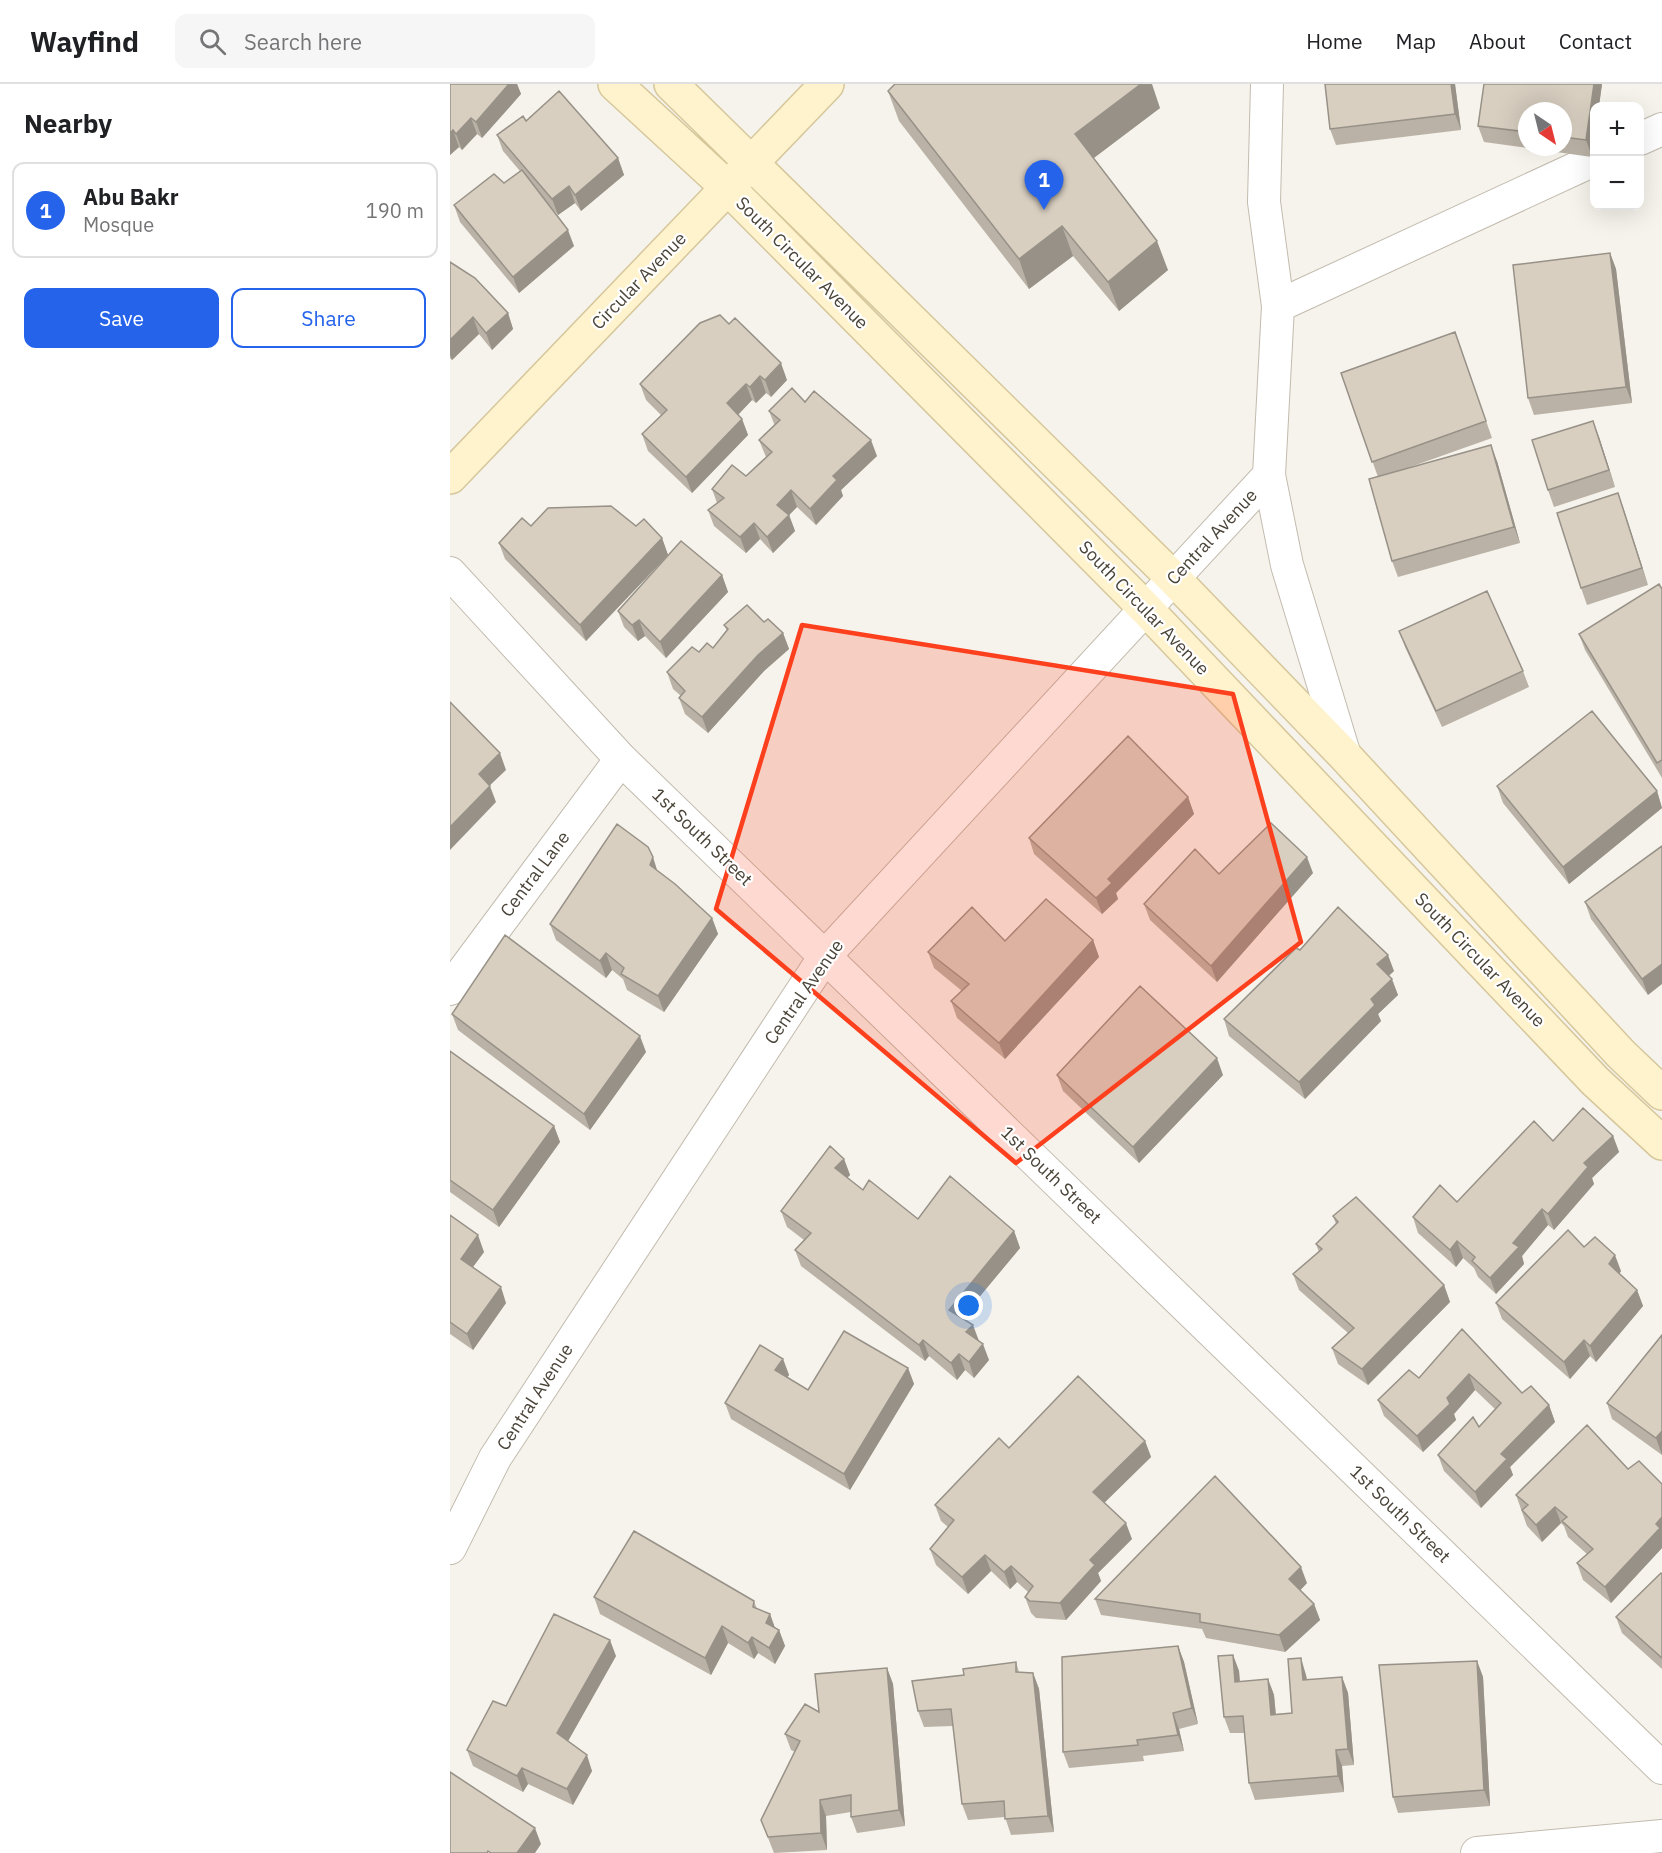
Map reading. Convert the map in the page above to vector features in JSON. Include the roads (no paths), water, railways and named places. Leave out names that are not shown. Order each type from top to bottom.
[{"type":"main road","name":"South Circular Avenue","points":[[615,84],[728,188],[1146,609],[1595,1081],[1662,1143]]},
{"type":"main road","name":"South Circular Avenue","points":[[671,84],[753,162],[1173,578],[1345,756],[1620,1054],[1662,1093]]},
{"type":"main road","name":"Circular Avenue","points":[[450,477],[827,84]]},
{"type":"street","points":[[1267,84],[1264,202],[1278,306],[1269,475],[1287,565],[1345,756]]},
{"type":"street","points":[[1644,137],[1662,129]]},
{"type":"street","points":[[1278,306],[1590,162]]},
{"type":"street","name":"Central Avenue","points":[[450,1548],[495,1458],[825,956],[1269,475]]},
{"type":"street","name":"1st South Street","points":[[450,573],[621,759],[1662,1768]]},
{"type":"street","name":"Central Lane","points":[[450,989],[621,759]]},
{"type":"street","points":[[1477,1853],[1662,1836]]},
{"type":"place","name":"Abu Bakr","points":[[1044,210]]}]
